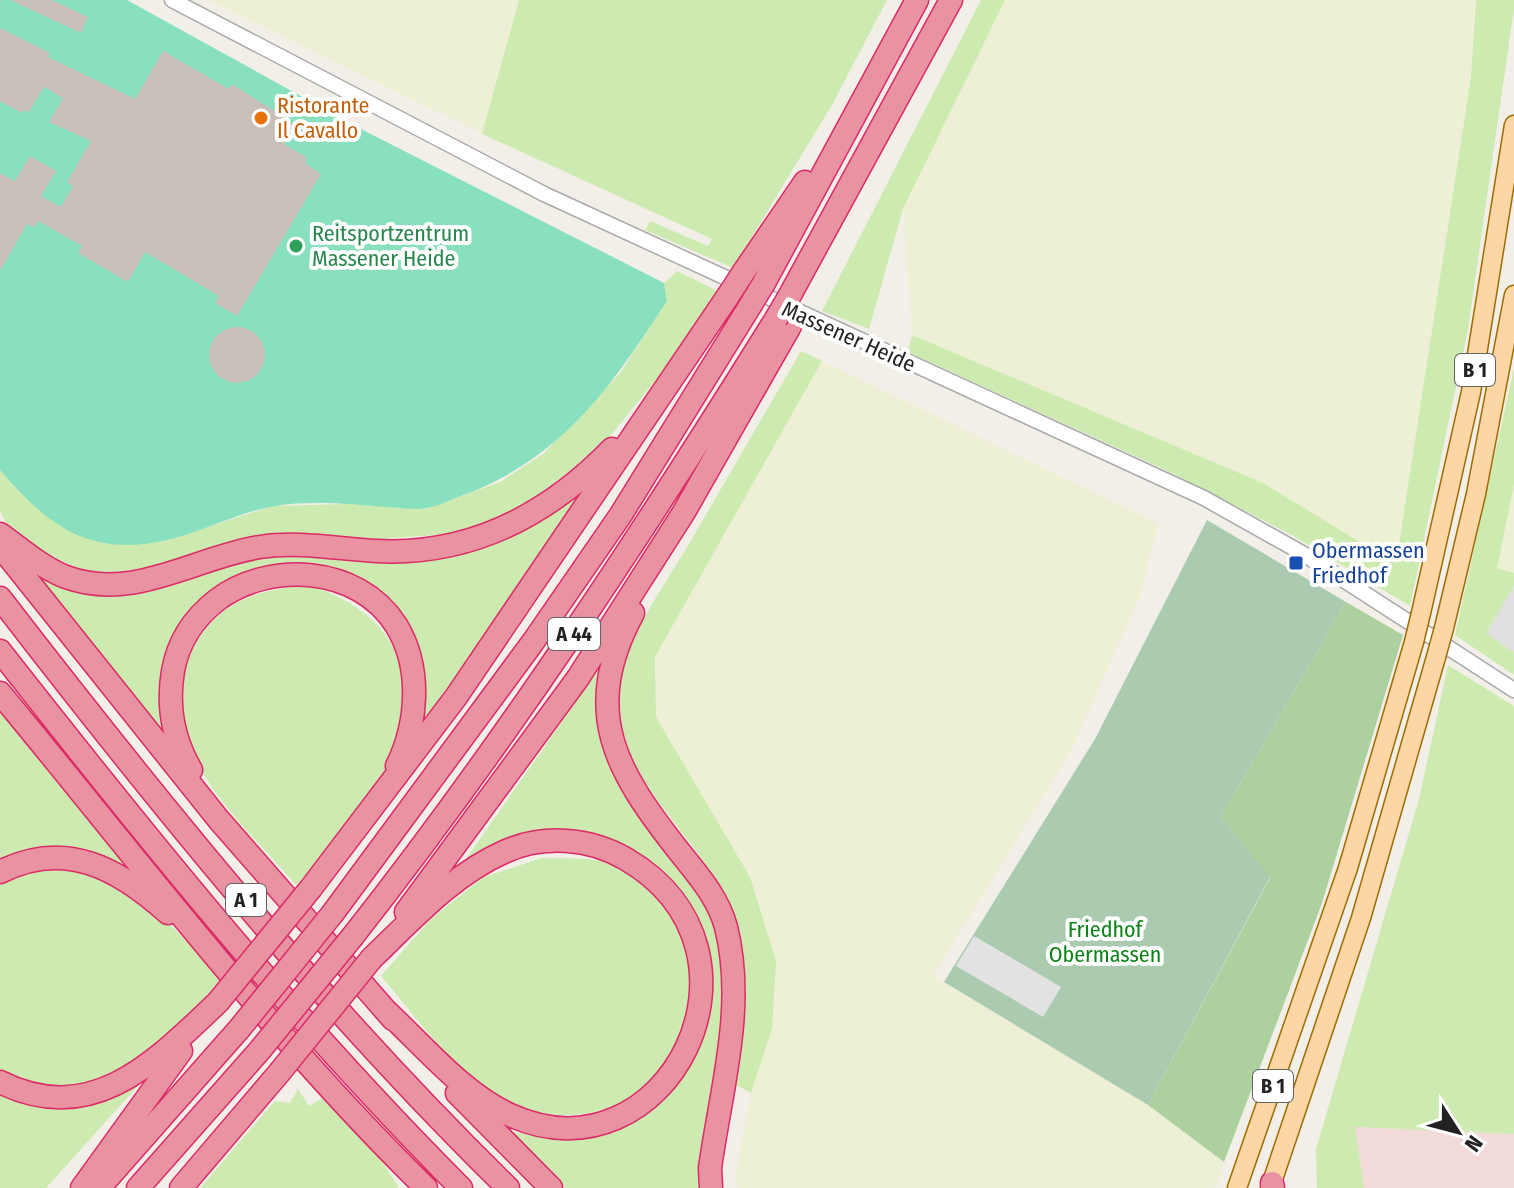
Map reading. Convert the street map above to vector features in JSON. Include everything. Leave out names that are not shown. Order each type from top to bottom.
[{"type":"highway","points":[[82,1188],[156,1082],[365,820],[456,697],[648,410],[864,100],[917,0]]},
{"type":"highway","name":"A 44","points":[[138,1188],[260,1050],[353,936],[558,659],[783,323],[951,0]]},
{"type":"highway","name":"A 44","points":[[99,1188],[240,1028],[333,913],[440,772],[542,629],[620,516],[764,283],[864,100]]},
{"type":"highway","points":[[711,1188],[710,1168],[736,998],[725,924],[710,891],[652,817],[625,774],[609,739],[612,672],[625,628],[783,323]]},
{"type":"highway","points":[[0,534],[56,572],[104,585],[143,582],[260,547],[303,545],[421,551],[473,541],[515,525],[554,500],[592,469],[648,410]]},
{"type":"highway","points":[[183,1188],[372,958],[578,678],[684,512]]},
{"type":"highway","points":[[0,546],[219,820],[443,1079],[551,1188]]},
{"type":"highway","points":[[219,820],[179,749],[170,690],[177,650],[203,612],[236,586],[272,576],[310,574],[346,584],[371,600],[395,624],[411,665],[414,714],[399,762],[365,820]]},
{"type":"highway","name":"A 1","points":[[0,598],[163,803],[243,897],[417,1099],[508,1188]]},
{"type":"highway","name":"A 1","points":[[0,651],[201,900],[352,1072],[461,1188]]},
{"type":"highway","points":[[0,693],[221,961],[388,1150],[426,1188]]},
{"type":"highway","points":[[372,958],[432,902],[485,862],[527,844],[571,841],[605,847],[653,876],[684,913],[703,969],[701,1004],[689,1043],[672,1074],[650,1096],[627,1112],[600,1123],[573,1127],[548,1126],[511,1115],[480,1097],[385,1010]]},
{"type":"highway","points":[[0,872],[25,860],[48,855],[97,865],[150,897],[221,961]]},
{"type":"highway","points":[[0,1082],[38,1096],[62,1099],[122,1083],[175,1043],[218,1002]]},
{"type":"highway","points":[[388,1150],[413,1188]]},
{"type":"main road","name":"B 1","points":[[1237,1188],[1348,868],[1414,642],[1471,392],[1514,125]]},
{"type":"main road","name":"B 1","points":[[1272,1186],[1361,918],[1444,628],[1476,494],[1514,295]]},
{"type":"street","name":"Massener Heide","points":[[172,0],[581,212],[1204,498],[1302,553],[1514,690]]},
{"type":"shaded area","points":[[1514,586],[1514,653],[1486,633]]},
{"type":"shaded area","points":[[974,936],[1061,987],[1043,1017],[956,966]]},
{"type":"shaded area","points":[[1354,1127],[1514,1134],[1514,1188],[1364,1188]]},
{"type":"green space","name":"Reitsportzentrum Massener Heide","points":[[0,0],[127,0],[353,125],[664,283],[667,301],[604,391],[556,441],[497,481],[444,503],[417,509],[328,503],[284,505],[244,514],[180,537],[140,544],[115,545],[73,533],[36,507],[0,470]]},
{"type":"green space","points":[[208,0],[519,0],[482,134]]},
{"type":"green space","points":[[519,0],[887,0],[832,105],[733,268],[645,230],[650,221],[708,246],[712,239],[482,134]]},
{"type":"green space","points":[[981,0],[1005,0],[903,209],[869,329],[822,311]]},
{"type":"green space","points":[[1005,0],[1476,0],[1471,77],[1396,564],[1263,483],[912,335],[903,209]]},
{"type":"green space","points":[[1476,0],[1514,0],[1514,9],[1468,329],[1410,606],[1292,535],[1170,472],[908,352],[912,335],[1263,483],[1396,564],[1471,77]]},
{"type":"green space","points":[[677,271],[718,291],[660,375],[601,447],[516,512],[452,534],[366,540],[97,574],[71,565],[26,542],[5,521],[0,509],[0,470],[20,493],[168,540],[272,506],[350,504],[426,509],[500,482],[543,454],[620,373],[667,301],[664,283]]},
{"type":"green space","points":[[801,351],[822,361],[655,657],[656,717],[750,877],[776,961],[772,1029],[751,1093],[736,1085],[744,1019],[745,977],[731,912],[700,856],[662,807],[631,754],[622,725],[620,691],[628,653],[646,614]]},
{"type":"green space","points":[[822,361],[1158,523],[1139,598],[1070,753],[933,976],[1148,1105],[1224,1162],[1215,1188],[737,1188],[735,1177],[751,1093],[772,1029],[750,877],[656,717],[655,657]]},
{"type":"green space","points":[[1514,368],[1514,485],[1497,568],[1514,573],[1514,586],[1486,633],[1514,653],[1514,675],[1455,635]]},
{"type":"green space","points":[[1514,485],[1514,573],[1497,568]]},
{"type":"green space","points":[[578,492],[584,496],[422,724],[423,710],[373,595],[271,570],[173,650],[176,752],[29,566],[66,584],[259,554],[421,555]]},
{"type":"green space","name":"Friedhof Obermassen","points":[[1207,520],[1346,602],[1221,817],[1270,877],[1148,1105],[944,982],[1095,739]]},
{"type":"green space","points":[[307,585],[361,610],[380,628],[394,650],[403,673],[406,700],[402,728],[392,759],[373,793],[349,826],[296,885],[248,833],[203,774],[187,742],[180,709],[182,675],[198,640],[219,615],[259,594]]},
{"type":"green space","points":[[1346,602],[1403,635],[1322,903],[1224,1162],[1148,1105],[1270,878],[1221,817]]},
{"type":"green space","points":[[608,656],[600,722],[706,902],[723,948],[728,988],[704,1188],[566,1188],[509,1131],[589,1135],[649,1111],[690,1066],[710,1009],[708,949],[684,894],[636,852],[565,832],[530,840],[461,866]]},
{"type":"green space","points":[[1448,665],[1514,706],[1514,1134],[1355,1127],[1364,1188],[1317,1188],[1316,1149],[1419,799]]},
{"type":"green space","points":[[0,704],[130,867],[97,855],[65,849],[33,850],[0,859]]},
{"type":"green space","points":[[541,858],[607,863],[649,889],[676,925],[689,967],[688,1010],[674,1051],[648,1084],[611,1107],[562,1115],[529,1110],[506,1101],[465,1072],[450,1057],[381,976],[431,919],[482,878]]},
{"type":"green space","points":[[69,863],[147,901],[222,977],[174,1035],[123,1075],[65,1092],[0,1073],[0,878]]},
{"type":"green space","points":[[135,1084],[137,1087],[46,1188],[0,1188],[0,1093]]},
{"type":"green space","points":[[298,1089],[309,1106],[322,1098],[382,1161],[399,1188],[200,1188],[275,1101],[290,1103]]},
{"type":"building","points":[[10,0],[52,0],[88,17],[81,33]]},
{"type":"building","points":[[0,28],[50,53],[48,57],[135,99],[163,51],[229,89],[232,84],[296,125],[284,144],[306,157],[306,164],[321,174],[237,316],[215,303],[219,296],[145,252],[128,282],[78,253],[82,246],[38,221],[34,228],[27,224],[0,271],[0,173],[15,181],[30,156],[56,171],[41,196],[61,207],[73,186],[67,182],[91,141],[49,122],[63,98],[44,87],[29,112],[24,110],[22,113],[0,101]]},
{"type":"building","points":[[237,327],[257,335],[265,355],[257,375],[237,383],[217,375],[209,355],[217,335]]},
{"type":"place","name":"Ristorante Il Cavallo","points":[[261,118]]},
{"type":"place","name":"Reitsportzentrum Massener Heide","points":[[296,246]]},
{"type":"place","name":"Obermassen Friedhof","points":[[1296,563]]}]
